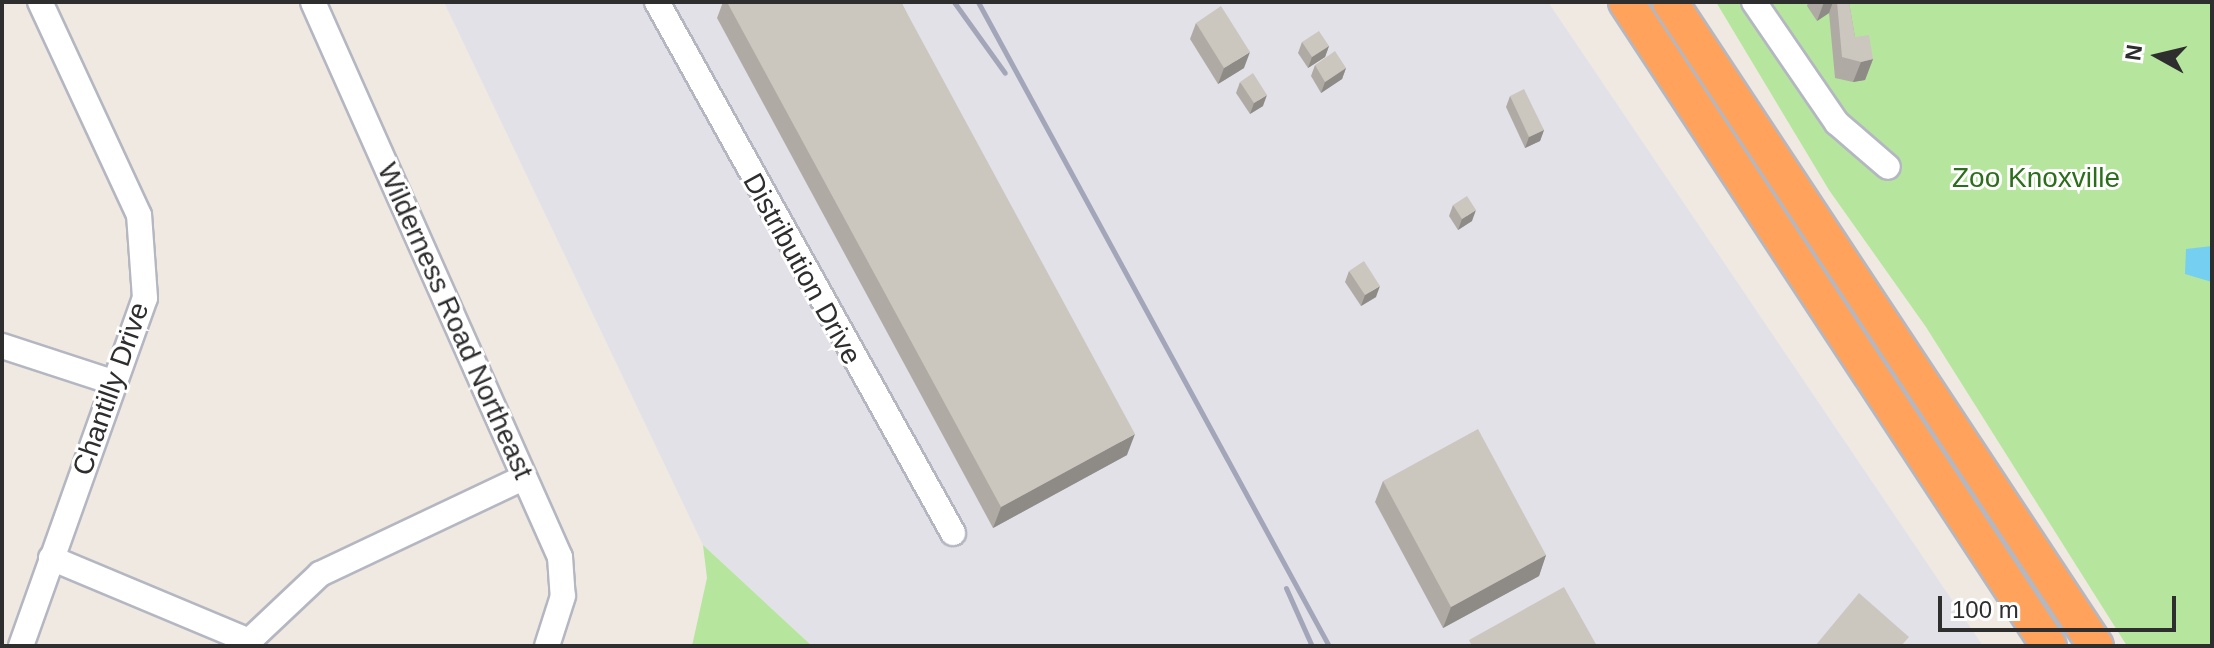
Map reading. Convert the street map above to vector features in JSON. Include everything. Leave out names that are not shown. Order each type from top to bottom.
[{"type":"highway","points":[[1626,2],[2049,646]]},
{"type":"highway","points":[[1670,2],[2096,646]]},
{"type":"street","name":"Chantilly Drive","points":[[21,646],[145,298],[139,215],[40,2]]},
{"type":"street","name":"Wilderness Road Northeast","points":[[313,2],[560,557],[563,596],[547,646]]},
{"type":"street","name":"Distribution Drive","points":[[657,2],[953,533]]},
{"type":"street","points":[[1754,2],[1837,123],[1888,167]]},
{"type":"street","points":[[2,346],[115,383]]},
{"type":"street","points":[[51,558],[248,644],[320,574],[523,478]]},
{"type":"shaded area","points":[[444,2],[1548,2],[1983,646],[812,646],[703,545]]},
{"type":"green space","name":"Zoo Knoxville","points":[[1716,2],[2212,2],[2212,646],[2127,646],[1926,327],[1829,190]]},
{"type":"green space","points":[[703,545],[812,646],[692,646],[707,578]]},
{"type":"water","points":[[2212,246],[2212,282],[2185,274],[2186,249]]},
{"type":"building","points":[[727,2],[901,2],[1135,434],[1001,507]]},
{"type":"building","points":[[1837,2],[1849,2],[1855,37],[1869,35],[1873,59],[1861,62],[1842,57]]},
{"type":"building","points":[[1221,6],[1250,52],[1224,68],[1196,23]]},
{"type":"building","points":[[1319,31],[1329,46],[1312,57],[1302,42]]},
{"type":"building","points":[[1335,51],[1346,68],[1325,82],[1315,65]]},
{"type":"building","points":[[1253,73],[1267,95],[1254,103],[1240,82]]},
{"type":"building","points":[[1524,89],[1544,130],[1529,137],[1510,96]]},
{"type":"building","points":[[1467,196],[1476,210],[1462,219],[1453,205]]},
{"type":"building","points":[[1364,261],[1380,286],[1365,295],[1349,271]]},
{"type":"building","points":[[1478,429],[1546,555],[1451,607],[1383,481]]},
{"type":"building","points":[[1564,587],[1597,646],[1472,646],[1469,640]]},
{"type":"building","points":[[1859,593],[1909,637],[1901,646],[1815,646]]},
{"type":"railway","points":[[954,2],[1005,73]]},
{"type":"railway","points":[[978,2],[1329,646]]},
{"type":"railway","points":[[1286,588],[1312,646]]}]
